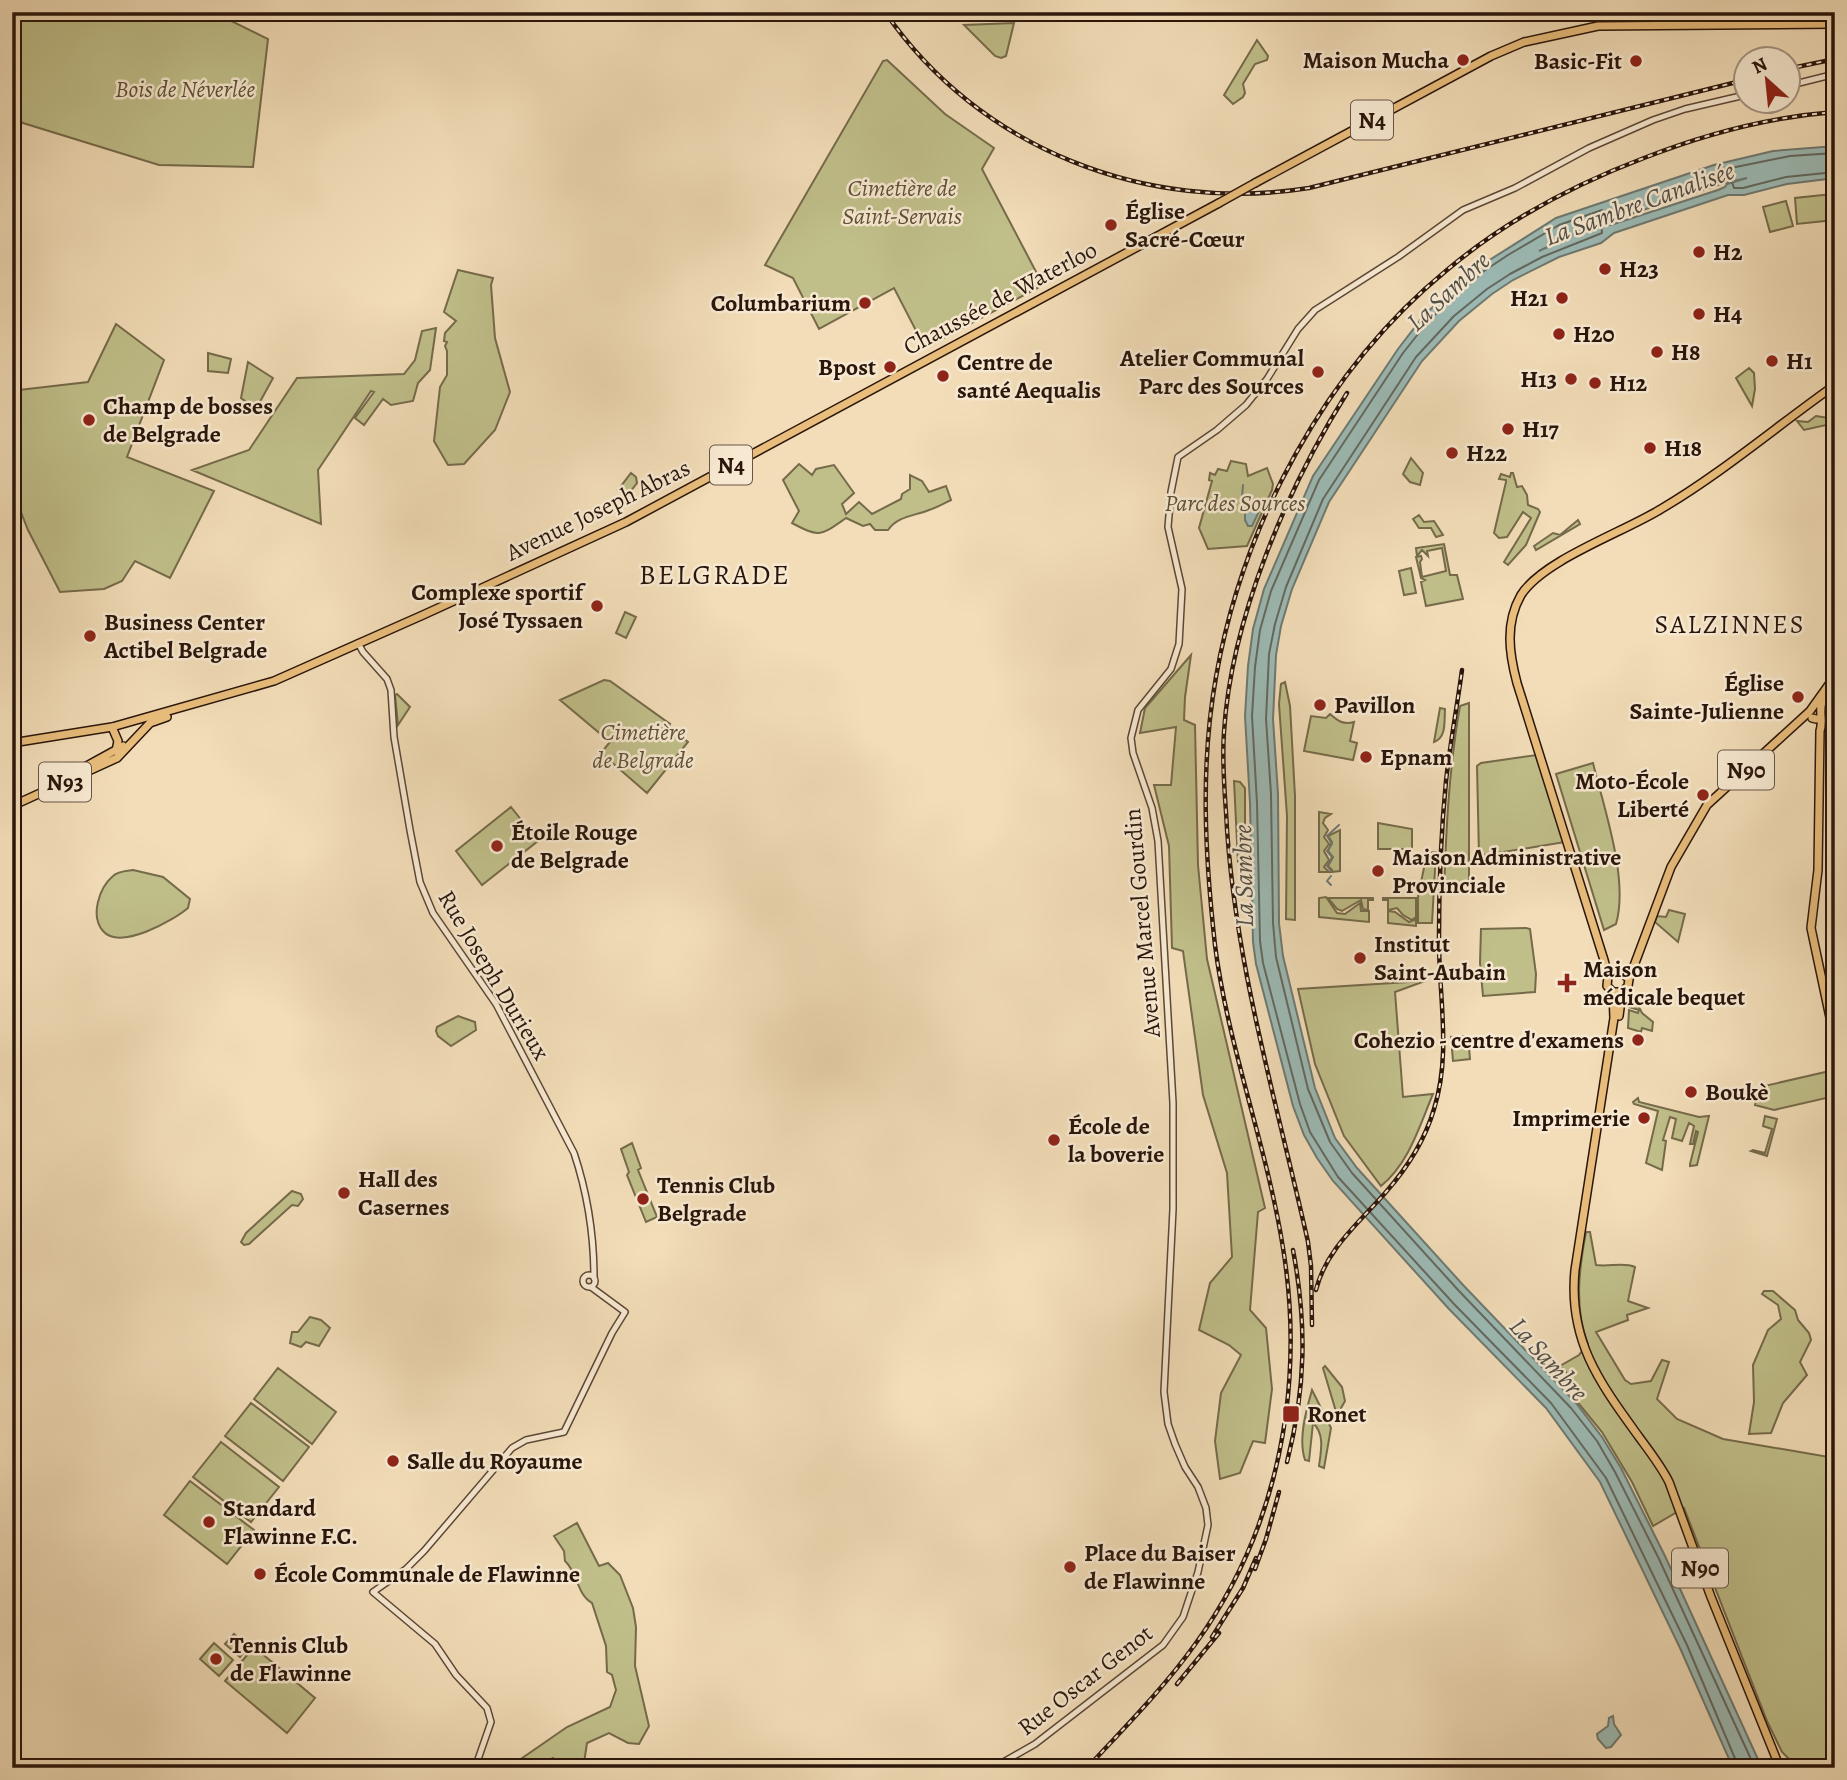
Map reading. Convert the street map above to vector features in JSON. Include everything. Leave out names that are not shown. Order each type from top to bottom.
[{"type":"main road","name":"Chaussée de Waterloo","points":[[813,421],[1491,56],[1524,42],[1598,26],[1835,24]]},
{"type":"main road","points":[[1608,976],[1514,675],[1509,644],[1511,621],[1522,595],[1536,578],[1561,561],[1661,510],[1835,385]]},
{"type":"main road","name":"Avenue Joseph Abras","points":[[358,643],[626,522],[813,421]]},
{"type":"main road","name":"N4","points":[[12,743],[150,718],[274,681],[358,643]]},
{"type":"main road","points":[[1835,678],[1816,710],[1820,731],[1819,845],[1811,928],[1835,1041]]},
{"type":"main road","name":"N90","points":[[1581,1241],[1622,992],[1628,986],[1671,867],[1707,805],[1816,710]]},
{"type":"main road","name":"N93","points":[[12,804],[117,755],[150,723],[168,717],[174,711]]},
{"type":"main road","points":[[117,755],[150,718]]},
{"type":"main road","points":[[112,727],[118,741],[117,755]]},
{"type":"main road","name":"N93","points":[[12,804],[106,757],[117,755]]},
{"type":"main road","name":"N90","points":[[1638,955],[1629,969],[1608,976],[1607,986],[1613,992],[1614,1018],[1574,1290],[1575,1312],[1582,1346],[1602,1386],[1669,1482],[1703,1577],[1780,1768]]},
{"type":"main road","points":[[1604,960],[1629,979]]},
{"type":"main road","points":[[1613,992],[1622,992]]},
{"type":"street","points":[[1801,83],[1835,74]]},
{"type":"street","name":"Avenue Marcel Gourdin","points":[[1198,1488],[1175,1444],[1168,1424],[1164,1392],[1173,1209],[1172,1085],[1157,841],[1152,808],[1133,754],[1131,738],[1138,710],[1171,669],[1179,643],[1182,589],[1168,527],[1172,480],[1178,457],[1217,430],[1246,405],[1303,322],[1321,306],[1398,257],[1463,210],[1515,188],[1589,149],[1662,116],[1731,98]]},
{"type":"street","name":"Rue Joseph Durieux","points":[[358,643],[387,679],[391,690],[394,737],[425,898],[496,1004],[574,1153],[583,1179],[594,1265],[592,1281],[598,1290],[625,1312],[564,1432],[527,1440],[512,1448],[424,1551],[406,1569],[373,1592],[435,1644],[456,1675],[487,1708],[491,1722],[475,1768]]},
{"type":"street","name":"Rue Oscar Genot","points":[[993,1768],[1035,1744],[1163,1646],[1183,1617],[1198,1572],[1208,1525],[1206,1508],[1198,1488]]},
{"type":"green space","name":"Bois de Néverlée","points":[[12,12],[213,12],[268,39],[253,167],[159,165],[23,123],[12,115]]},
{"type":"green space","points":[[1014,23],[1006,56],[1001,58],[995,56],[964,25]]},
{"type":"green space","points":[[1257,40],[1268,56],[1267,60],[1255,64],[1243,84],[1243,97],[1233,104],[1224,95]]},
{"type":"green space","name":"Cimetière de Saint-Servais","points":[[887,60],[945,114],[994,148],[982,169],[1043,285],[925,348],[894,288],[819,329],[793,278],[765,265],[883,61]]},
{"type":"green space","points":[[1832,194],[1834,220],[1797,224],[1795,198]]},
{"type":"green space","points":[[1786,201],[1793,226],[1770,232],[1763,207]]},
{"type":"green space","points":[[458,270],[493,278],[491,285],[495,338],[510,392],[495,430],[464,464],[448,465],[434,441],[440,387],[447,375],[445,333],[456,321],[444,312]]},
{"type":"green space","points":[[116,324],[164,360],[127,457],[214,491],[170,578],[135,561],[122,581],[104,589],[60,592],[28,530],[15,497],[12,500],[12,381],[19,390],[88,382]]},
{"type":"green space","points":[[436,328],[430,370],[418,383],[413,401],[391,405],[383,399],[364,425],[355,418],[374,392],[371,391],[318,470],[321,524],[192,470],[249,450],[297,378],[404,374],[415,360],[422,331]]},
{"type":"green space","points":[[208,353],[231,359],[228,373],[208,371]]},
{"type":"green space","points":[[248,362],[273,378],[256,409],[241,398]]},
{"type":"green space","points":[[1749,368],[1754,373],[1752,406],[1736,378]]},
{"type":"green space","points":[[1816,416],[1835,419],[1835,423],[1804,430],[1797,421],[1808,422]]},
{"type":"green space","points":[[1411,458],[1423,473],[1420,485],[1410,482],[1403,474]]},
{"type":"green space","name":"Parc des Sources","points":[[1231,461],[1246,464],[1248,476],[1267,468],[1273,484],[1272,490],[1247,546],[1208,549],[1199,528],[1212,481],[1209,480],[1210,473],[1215,475],[1218,469],[1227,471]]},
{"type":"green space","points":[[799,464],[812,475],[816,469],[834,465],[854,493],[842,504],[846,514],[859,502],[872,514],[901,499],[902,494],[910,489],[910,475],[922,481],[929,492],[946,486],[951,500],[901,519],[888,530],[875,530],[870,524],[863,526],[846,518],[825,531],[815,533],[792,523],[799,511],[783,480]]},
{"type":"green space","points":[[631,473],[636,477],[637,483],[627,496],[618,490]]},
{"type":"green space","points":[[1511,473],[1517,487],[1522,486],[1527,495],[1528,505],[1540,512],[1526,545],[1508,565],[1504,562],[1531,518],[1523,512],[1507,537],[1499,538],[1494,533],[1506,482],[1499,479],[1501,474],[1510,477]]},
{"type":"green space","points":[[1419,515],[1424,522],[1434,521],[1443,535],[1436,537],[1431,528],[1419,528],[1413,519]]},
{"type":"green space","points":[[1578,520],[1580,524],[1536,550],[1534,546],[1553,533],[1560,535]]},
{"type":"green space","points":[[1444,544],[1450,575],[1457,575],[1463,599],[1426,606],[1421,582],[1425,580],[1421,578],[1416,557],[1421,556],[1422,559],[1422,577],[1446,571],[1442,548],[1427,551],[1428,556],[1422,550],[1417,556],[1416,548]]},
{"type":"green space","points":[[1411,568],[1416,593],[1404,595],[1399,571]]},
{"type":"green space","points":[[625,612],[636,617],[626,638],[616,633]]},
{"type":"green space","points":[[1191,655],[1184,720],[1195,725],[1198,865],[1207,959],[1265,1208],[1258,1212],[1250,1310],[1266,1328],[1272,1389],[1265,1443],[1253,1441],[1240,1473],[1220,1479],[1215,1441],[1221,1393],[1241,1355],[1229,1345],[1199,1330],[1210,1283],[1232,1257],[1227,1173],[1203,1095],[1183,951],[1172,948],[1169,846],[1154,785],[1171,785],[1176,727],[1140,733],[1145,708]]},
{"type":"green space","name":"Cimetière de Belgrade","points":[[604,680],[610,681],[670,724],[669,727],[688,742],[647,793],[601,753],[610,742],[560,700]]},
{"type":"green space","points":[[1285,682],[1290,706],[1295,796],[1295,920],[1286,919],[1287,816],[1279,704],[1281,684]]},
{"type":"green space","points":[[395,695],[410,707],[398,725]]},
{"type":"green space","points":[[1469,703],[1469,891],[1444,893],[1453,753],[1460,706]]},
{"type":"green space","points":[[1440,708],[1445,709],[1444,728],[1441,736],[1434,742]]},
{"type":"green space","points":[[1330,714],[1341,722],[1354,722],[1350,741],[1357,743],[1353,760],[1304,751],[1311,716],[1326,718]]},
{"type":"green space","points":[[1537,755],[1565,842],[1479,856],[1477,766],[1481,763]]},
{"type":"green space","points":[[1593,763],[1614,844],[1619,886],[1616,924],[1604,930],[1556,774]]},
{"type":"green space","points":[[1234,781],[1240,782],[1245,788],[1245,859],[1242,863],[1238,862]]},
{"type":"green space","name":"Étoile Rouge de Belgrade","points":[[511,807],[538,841],[482,885],[456,851]]},
{"type":"green space","points":[[1319,812],[1331,814],[1323,823],[1328,830],[1324,837],[1329,844],[1324,851],[1329,860],[1324,867],[1329,872],[1319,872]]},
{"type":"green space","points":[[1378,823],[1412,829],[1412,849],[1378,849]]},
{"type":"green space","points":[[1340,830],[1340,871],[1331,872],[1328,866],[1333,857],[1328,851],[1332,842],[1328,836]]},
{"type":"green space","points":[[1436,852],[1432,923],[1418,923],[1418,897],[1427,853]]},
{"type":"green space","points":[[133,870],[163,877],[190,899],[188,908],[159,926],[134,936],[111,936],[103,931],[97,918],[100,895],[115,874]]},
{"type":"green space","points":[[1326,897],[1337,913],[1345,914],[1360,903],[1361,911],[1369,911],[1369,922],[1319,917],[1319,898]]},
{"type":"green space","points":[[1328,898],[1373,900],[1368,900],[1368,910],[1363,909],[1361,900],[1342,911]]},
{"type":"green space","points":[[1383,898],[1416,898],[1416,917],[1412,920],[1397,908],[1388,910],[1388,900]]},
{"type":"green space","points":[[1669,910],[1685,914],[1678,942],[1655,922],[1657,916],[1666,917]]},
{"type":"green space","points":[[1388,911],[1395,912],[1409,922],[1416,919],[1416,926],[1388,923]]},
{"type":"green space","points":[[1481,929],[1530,929],[1536,974],[1535,992],[1483,996]]},
{"type":"green space","points":[[1425,981],[1395,992],[1403,1097],[1433,1094],[1406,1155],[1391,1177],[1381,1186],[1344,1136],[1315,1064],[1298,989]]},
{"type":"green space","points":[[1631,992],[1642,1013],[1653,1022],[1652,1031],[1642,1028],[1641,1032],[1628,1028],[1629,1010],[1638,1013],[1639,1010],[1629,1007]]},
{"type":"green space","points":[[458,1016],[475,1022],[476,1030],[451,1046],[438,1036],[436,1031],[437,1027]]},
{"type":"green space","points":[[1468,1036],[1470,1059],[1453,1061],[1451,1037]]},
{"type":"green space","points":[[1834,1070],[1835,1096],[1774,1110],[1755,1105],[1760,1087]]},
{"type":"green space","points":[[1638,1098],[1639,1102],[1699,1117],[1709,1116],[1697,1165],[1690,1166],[1698,1132],[1696,1131],[1693,1144],[1690,1144],[1694,1126],[1689,1123],[1682,1141],[1672,1138],[1676,1119],[1670,1117],[1663,1140],[1666,1141],[1662,1170],[1646,1163],[1658,1111],[1634,1104]]},
{"type":"green space","points":[[1765,1116],[1777,1119],[1767,1156],[1751,1151],[1765,1153],[1772,1129],[1763,1126]]},
{"type":"green space","name":"Tennis Club Belgrade","points":[[632,1143],[641,1168],[638,1170],[657,1217],[646,1222],[627,1175],[629,1172],[621,1149]]},
{"type":"green space","points":[[292,1191],[301,1194],[303,1199],[298,1206],[292,1205],[249,1244],[244,1245],[241,1242],[246,1233]]},
{"type":"green space","points":[[1586,1232],[1590,1232],[1596,1265],[1635,1267],[1628,1301],[1648,1308],[1627,1315],[1628,1320],[1596,1332],[1625,1380],[1631,1384],[1651,1381],[1662,1360],[1669,1362],[1657,1399],[1677,1419],[1723,1439],[1835,1458],[1835,1768],[1798,1768],[1782,1752],[1767,1721],[1684,1508],[1653,1526],[1632,1482],[1602,1432],[1575,1399],[1574,1381],[1560,1366],[1579,1355],[1588,1344],[1579,1303],[1581,1260]]},
{"type":"green space","points":[[1764,1291],[1773,1291],[1795,1310],[1811,1340],[1800,1362],[1807,1375],[1783,1403],[1771,1433],[1749,1434],[1754,1402],[1753,1365],[1768,1330],[1781,1319],[1778,1305],[1762,1294]]},
{"type":"green space","points":[[310,1317],[321,1320],[330,1328],[319,1346],[306,1342],[301,1347],[290,1343],[292,1332],[298,1332]]},
{"type":"green space","points":[[1325,1366],[1342,1387],[1345,1401],[1337,1415],[1323,1368]]},
{"type":"green space","points":[[278,1368],[336,1412],[312,1444],[254,1399]]},
{"type":"green space","points":[[1312,1390],[1331,1428],[1324,1468],[1319,1466],[1321,1437],[1313,1423],[1309,1461],[1305,1460],[1303,1452],[1304,1425]]},
{"type":"green space","points":[[251,1403],[309,1447],[283,1481],[225,1436]]},
{"type":"green space","points":[[221,1442],[279,1487],[251,1522],[193,1477]]},
{"type":"green space","name":"Standard Flawinne F.C.","points":[[190,1481],[254,1530],[227,1564],[164,1515]]},
{"type":"green space","points":[[577,1523],[599,1566],[608,1563],[620,1575],[633,1608],[636,1627],[635,1666],[649,1726],[639,1744],[628,1743],[609,1733],[587,1743],[584,1763],[570,1760],[570,1768],[565,1768],[553,1758],[533,1768],[520,1768],[518,1761],[567,1727],[610,1707],[616,1690],[612,1675],[607,1672],[606,1646],[592,1603],[583,1595],[565,1561],[564,1551],[554,1536]]},
{"type":"green space","points":[[234,1634],[248,1647],[240,1657],[225,1644]]},
{"type":"green space","name":"Tennis Club de Flawinne","points":[[214,1643],[233,1660],[219,1676],[200,1659]]},
{"type":"green space","points":[[254,1647],[315,1698],[287,1733],[225,1681]]},
{"type":"water","name":"La Sambre Canalisée","points":[[1835,146],[1835,178],[1787,184],[1744,195],[1728,195],[1614,233],[1601,243],[1559,257],[1513,280],[1492,294],[1459,321],[1422,361],[1329,502],[1292,589],[1276,655],[1273,719],[1278,794],[1279,923],[1283,956],[1315,1088],[1335,1138],[1357,1168],[1464,1286],[1576,1403],[1602,1437],[1621,1468],[1665,1556],[1762,1768],[1733,1768],[1680,1648],[1600,1482],[1546,1408],[1449,1309],[1333,1181],[1304,1135],[1293,1106],[1256,964],[1245,716],[1253,629],[1264,589],[1313,476],[1398,349],[1425,314],[1480,266],[1556,218],[1714,165],[1773,151]],"holes":[[[1747,178],[1611,225],[1595,226],[1721,184]]]},
{"type":"water","points":[[1251,503],[1261,507],[1252,526],[1248,526],[1245,506]]},
{"type":"water","points":[[1613,1716],[1614,1724],[1621,1735],[1611,1747],[1606,1748],[1597,1734],[1608,1726],[1609,1718]]},
{"type":"waterway","points":[[1243,485],[1242,497],[1246,505]]},
{"type":"waterway","points":[[1331,871],[1327,866],[1332,857],[1327,851],[1332,844],[1327,836],[1339,825]]},
{"type":"waterway","points":[[1331,876],[1327,881],[1331,885]]},
{"type":"railway","points":[[885,12],[924,60],[968,101],[1018,135],[1072,161],[1128,180],[1188,191],[1248,194],[1309,188],[1731,83]]},
{"type":"railway","points":[[1801,66],[1835,59]]},
{"type":"railway","points":[[1087,1768],[1171,1676],[1196,1643],[1229,1590],[1266,1504],[1286,1413],[1290,1352],[1286,1269],[1276,1210],[1221,983],[1212,912],[1206,811],[1208,744],[1216,677],[1246,562],[1269,507],[1296,453],[1328,402],[1364,354],[1403,310],[1469,252],[1516,220],[1566,192],[1667,149],[1762,122],[1835,112]]},
{"type":"railway","points":[[1312,1325],[1308,1242],[1258,1028],[1237,921],[1230,867],[1223,742],[1229,689],[1250,600],[1303,470],[1347,393]]},
{"type":"railway","points":[[1316,1290],[1327,1262],[1336,1249],[1394,1183],[1408,1163],[1426,1132],[1439,1088],[1443,1045],[1439,935],[1444,800],[1462,670]]},
{"type":"railway","points":[[1287,1462],[1298,1408],[1302,1356],[1301,1304],[1293,1250]]},
{"type":"railway","points":[[1255,1569],[1279,1492]]},
{"type":"railway","points":[[1212,1637],[1243,1588],[1256,1558]]},
{"type":"railway","points":[[1177,1684],[1219,1633]]},
{"type":"place","name":"Maison Mucha","points":[[1463,60]]},
{"type":"place","name":"Basic-Fit","points":[[1636,61]]},
{"type":"place","name":"Église Sacré-Cœur","points":[[1111,225]]},
{"type":"place","name":"H2","points":[[1699,252]]},
{"type":"place","name":"H23","points":[[1605,269]]},
{"type":"place","name":"H21","points":[[1562,298]]},
{"type":"place","name":"Columbarium","points":[[865,303]]},
{"type":"place","name":"H4","points":[[1699,314]]},
{"type":"place","name":"H20","points":[[1559,334]]},
{"type":"place","name":"H8","points":[[1657,352]]},
{"type":"place","name":"H1","points":[[1772,361]]},
{"type":"place","name":"Bpost","points":[[890,367]]},
{"type":"place","name":"Atelier Communal Parc des Sources","points":[[1318,372]]},
{"type":"place","name":"Centre de santé Aequalis","points":[[943,376]]},
{"type":"place","name":"H13","points":[[1571,379]]},
{"type":"place","name":"H12","points":[[1595,383]]},
{"type":"place","name":"Champ de bosses de Belgrade","points":[[89,420]]},
{"type":"place","name":"H17","points":[[1508,429]]},
{"type":"place","name":"H18","points":[[1650,448]]},
{"type":"place","name":"H22","points":[[1452,453]]},
{"type":"place","name":"Complexe sportif José Tyssaen","points":[[597,606]]},
{"type":"place","name":"Business Center Actibel Belgrade","points":[[90,636]]},
{"type":"place","name":"Église Sainte-Julienne","points":[[1798,697]]},
{"type":"place","name":"Pavillon","points":[[1320,705]]},
{"type":"place","name":"Epnam","points":[[1366,757]]},
{"type":"place","name":"Moto-École Liberté","points":[[1703,795]]},
{"type":"place","name":"Étoile Rouge de Belgrade","points":[[497,846]]},
{"type":"place","name":"Maison Administrative Provinciale","points":[[1378,871]]},
{"type":"place","name":"Institut Saint-Aubain","points":[[1360,958]]},
{"type":"place","name":"Maison médicale bequet","points":[[1567,983]]},
{"type":"place","name":"Cohezio - centre d'examens","points":[[1638,1040]]},
{"type":"place","name":"Boukè","points":[[1691,1092]]},
{"type":"place","name":"Imprimerie","points":[[1644,1118]]},
{"type":"place","name":"École de la boverie","points":[[1054,1140]]},
{"type":"place","name":"Hall des Casernes","points":[[344,1193]]},
{"type":"place","name":"Tennis Club Belgrade","points":[[643,1199]]},
{"type":"place","name":"Ronet","points":[[1291,1414]]},
{"type":"place","name":"Salle du Royaume","points":[[393,1461]]},
{"type":"place","name":"Standard Flawinne F.C.","points":[[209,1522]]},
{"type":"place","name":"Place du Baiser de Flawinne","points":[[1070,1567]]},
{"type":"place","name":"École Communale de Flawinne","points":[[260,1574]]},
{"type":"place","name":"Tennis Club de Flawinne","points":[[216,1659]]},
{"type":"district","name":"BELGRADE","points":[[715,574]]},
{"type":"district","name":"SALZINNES","points":[[1730,624]]},
{"type":"water label","name":"La Sambre","points":[[1448,291]]},
{"type":"water label","name":"La Sambre","points":[[1243,876]]},
{"type":"water label","name":"La Sambre","points":[[1549,1359]]}]
